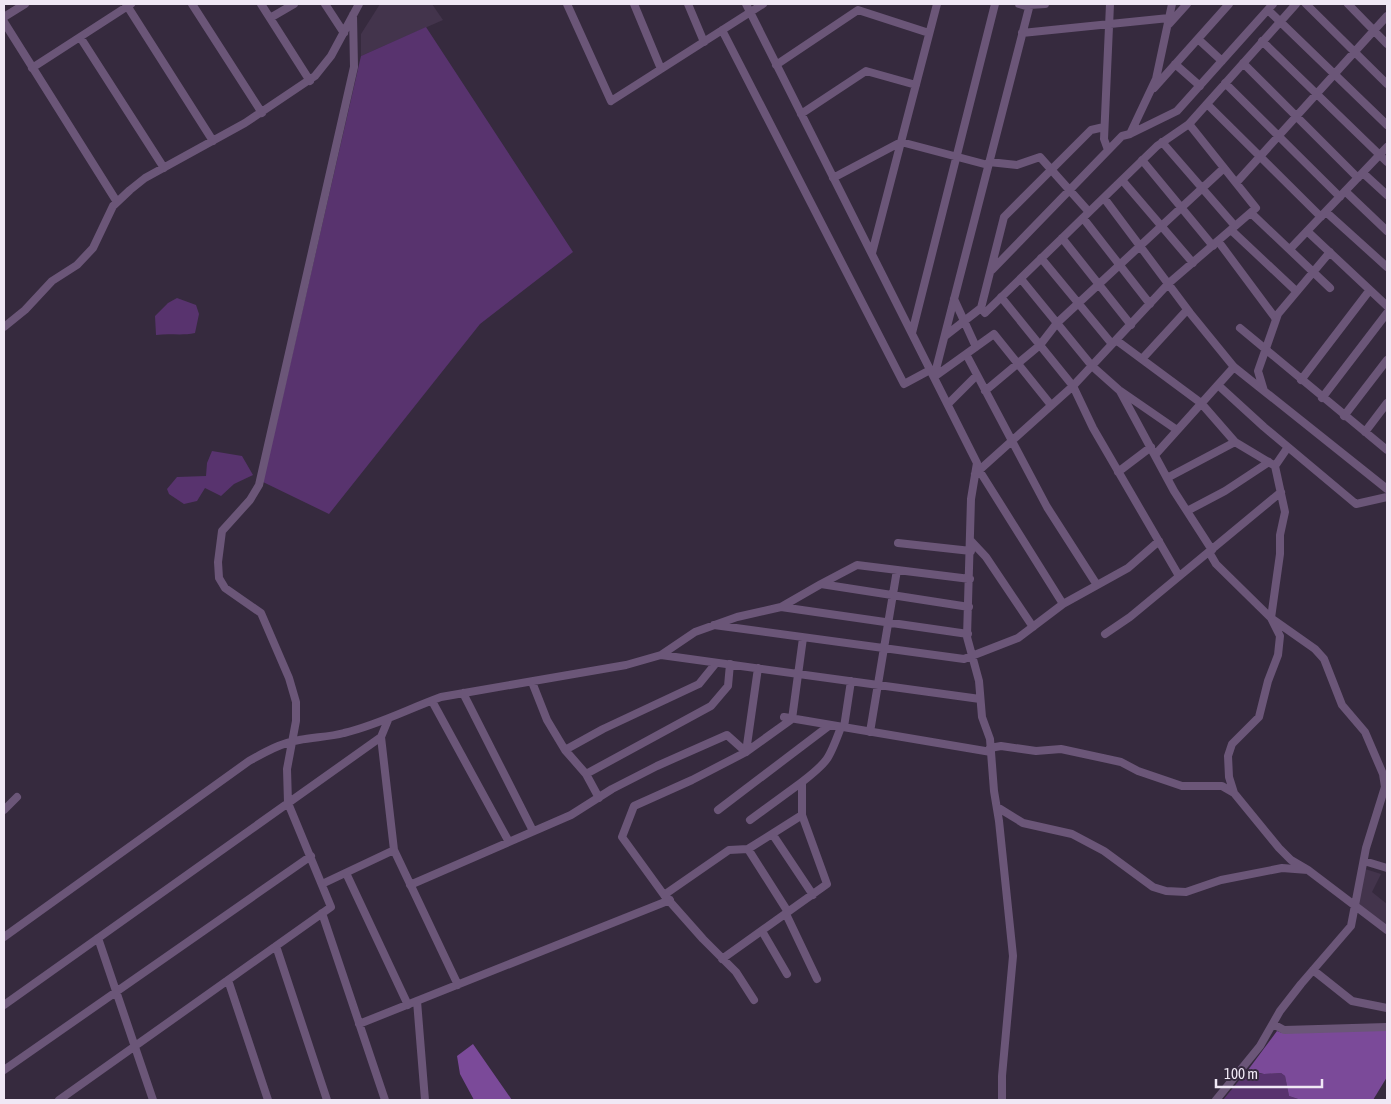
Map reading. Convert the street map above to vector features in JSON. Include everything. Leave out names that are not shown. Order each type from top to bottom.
[{"type":"street","points":[[4,17],[25,4]]},
{"type":"street","points":[[192,4],[262,112]]},
{"type":"street","points":[[261,4],[310,81]]},
{"type":"street","points":[[270,18],[294,4]]},
{"type":"street","points":[[325,4],[344,33]]},
{"type":"street","points":[[4,327],[26,310],[52,281],[77,265],[93,248],[107,216],[117,202],[145,178],[214,141],[310,81],[331,56],[360,4]]},
{"type":"street","points":[[567,4],[611,102],[763,4]]},
{"type":"street","points":[[634,4],[661,69]]},
{"type":"street","points":[[688,4],[704,42]]},
{"type":"street","points":[[746,4],[977,463],[971,499],[968,634],[974,656],[982,717],[990,739],[1013,956],[1002,1076],[1002,1100]]},
{"type":"street","points":[[872,253],[937,4]]},
{"type":"street","points":[[912,333],[995,4]]},
{"type":"street","points":[[1019,4],[1044,4]]},
{"type":"street","points":[[1108,150],[1104,139],[1104,127],[1110,4]]},
{"type":"street","points":[[1130,134],[1156,79],[1172,4]]},
{"type":"street","points":[[1022,33],[1109,24],[1168,22],[1187,4]]},
{"type":"street","points":[[1149,94],[1229,4]]},
{"type":"street","points":[[981,308],[985,313],[1142,160],[1162,142],[1189,124],[1296,4]]},
{"type":"street","points":[[1306,4],[1387,84]]},
{"type":"street","points":[[1348,4],[1387,44]]},
{"type":"street","points":[[32,68],[128,5],[214,141]]},
{"type":"street","points":[[932,373],[945,336],[1029,5]]},
{"type":"street","points":[[991,271],[1122,136],[1177,111],[1270,7],[1280,22],[1387,125]]},
{"type":"street","points":[[776,64],[858,10],[929,34]]},
{"type":"street","points":[[59,1100],[331,906],[288,803],[287,770],[296,721],[296,702],[289,678],[261,613],[225,588],[219,578],[218,562],[222,531],[250,500],[259,484],[354,66],[353,15]]},
{"type":"street","points":[[1236,183],[1387,16]]},
{"type":"street","points":[[4,22],[117,202]]},
{"type":"street","points":[[722,30],[904,384],[932,373],[966,354],[994,334],[1051,405]]},
{"type":"street","points":[[80,37],[164,168]]},
{"type":"street","points":[[1198,39],[1222,61]]},
{"type":"street","points":[[1262,42],[1387,162]]},
{"type":"street","points":[[1243,63],[1360,175],[1387,195]]},
{"type":"street","points":[[1175,64],[1200,86]]},
{"type":"street","points":[[801,114],[866,71],[916,85]]},
{"type":"street","points":[[1225,83],[1342,194],[1387,231]]},
{"type":"street","points":[[1206,104],[1323,214],[1387,267]]},
{"type":"street","points":[[977,472],[1073,386],[1170,283],[1256,208],[1189,124]]},
{"type":"street","points":[[945,336],[981,308],[1004,218],[1091,130],[1104,127]]},
{"type":"street","points":[[833,178],[901,142],[989,164],[1017,165],[1040,157],[1071,190],[1119,265],[1150,304]]},
{"type":"street","points":[[1162,142],[1202,188],[1233,228],[1296,291]]},
{"type":"street","points":[[1290,249],[1387,147]]},
{"type":"street","points":[[1142,160],[1181,207],[1215,243],[1276,319]]},
{"type":"street","points":[[985,391],[1040,345],[1057,323],[1224,168]]},
{"type":"street","points":[[1122,180],[1193,263]]},
{"type":"street","points":[[1104,198],[1170,283],[1187,310],[1234,368],[1387,490]]},
{"type":"street","points":[[1251,213],[1330,288]]},
{"type":"street","points":[[1307,231],[1385,304],[1387,295]]},
{"type":"street","points":[[1062,238],[1131,325]]},
{"type":"street","points":[[1264,391],[1258,371],[1276,319],[1312,271],[1330,252]]},
{"type":"street","points":[[1041,258],[1078,303],[1114,342],[1142,359],[1202,403],[1236,442],[1272,464],[1285,512],[1280,535],[1280,554],[1271,618],[1280,636],[1278,655],[1268,681],[1259,717],[1232,744],[1228,756],[1228,770],[1234,793]]},
{"type":"street","points":[[1021,279],[1092,366],[1119,390],[1177,430]]},
{"type":"street","points":[[1301,380],[1369,291]]},
{"type":"street","points":[[1001,297],[1073,386],[1093,428],[1180,576]]},
{"type":"street","points":[[954,299],[976,347]]},
{"type":"street","points":[[1142,359],[1187,310]]},
{"type":"street","points":[[1322,398],[1387,313]]},
{"type":"street","points":[[1240,328],[1344,416],[1386,447]]},
{"type":"street","points":[[966,354],[1048,507],[1097,585]]},
{"type":"street","points":[[1344,416],[1387,360]]},
{"type":"street","points":[[1118,472],[1153,451],[1177,430],[1234,368]]},
{"type":"street","points":[[948,404],[977,375]]},
{"type":"street","points":[[1218,385],[1356,504],[1387,497]]},
{"type":"street","points":[[1119,390],[1216,564],[1271,618],[1316,650],[1324,659],[1342,705],[1365,732],[1383,774],[1386,789],[1364,861],[1351,926],[1313,970],[1273,1024],[1260,1046],[1216,1100]]},
{"type":"street","points":[[1365,432],[1387,403]]},
{"type":"street","points":[[1167,478],[1236,442]]},
{"type":"street","points":[[1187,511],[1272,464],[1288,447]]},
{"type":"street","points":[[977,472],[1063,604]]},
{"type":"street","points":[[1105,634],[1130,617],[1281,492]]},
{"type":"street","points":[[971,541],[986,557],[1033,627]]},
{"type":"street","points":[[714,625],[964,659],[1018,638],[1063,604],[1128,568],[1159,541]]},
{"type":"street","points":[[898,543],[971,551]]},
{"type":"street","points":[[4,937],[249,760],[279,745],[344,733],[388,720],[432,701],[463,693],[626,666],[660,655],[695,632],[737,617],[781,607],[857,565],[970,579]]},
{"type":"street","points":[[870,732],[896,570]]},
{"type":"street","points":[[821,584],[969,607]]},
{"type":"street","points":[[781,607],[968,634]]},
{"type":"street","points":[[754,1000],[736,972],[664,894],[622,837],[634,806],[692,780],[746,752],[788,718],[798,673],[803,638]]},
{"type":"street","points":[[660,655],[980,699]]},
{"type":"street","points":[[565,750],[603,729],[699,684],[716,663]]},
{"type":"street","points":[[586,774],[711,706],[728,686],[730,664]]},
{"type":"street","points":[[746,752],[758,668]]},
{"type":"street","points":[[750,820],[825,764],[843,727],[851,681]]},
{"type":"street","points":[[532,682],[548,720],[565,750],[586,774],[600,798]]},
{"type":"street","points":[[463,693],[534,832]]},
{"type":"street","points":[[432,701],[509,842]]},
{"type":"street","points":[[788,718],[991,750],[1001,746],[1036,751],[1061,749],[1121,762],[1138,771],[1182,786],[1222,786],[1234,793],[1291,860],[1308,870],[1387,930]]},
{"type":"street","points":[[388,720],[381,737],[394,850],[458,985]]},
{"type":"street","points":[[718,810],[830,725]]},
{"type":"street","points":[[410,885],[571,815],[657,766],[727,735],[746,752]]},
{"type":"street","points":[[4,1004],[381,737]]},
{"type":"street","points":[[722,959],[827,884],[802,815],[802,782]]},
{"type":"street","points":[[4,810],[17,797]]},
{"type":"street","points":[[997,807],[1023,823],[1072,834],[1104,851],[1153,887],[1166,891],[1186,892],[1221,880],[1282,868],[1308,870]]},
{"type":"street","points":[[664,894],[729,850],[748,849],[802,815]]},
{"type":"street","points":[[773,835],[813,895]]},
{"type":"street","points":[[748,849],[787,913],[817,979]]},
{"type":"street","points":[[322,884],[394,850]]},
{"type":"street","points":[[4,1070],[311,856]]},
{"type":"street","points":[[1364,861],[1387,868]]},
{"type":"street","points":[[346,872],[408,1005]]},
{"type":"street","points":[[359,1024],[670,900]]},
{"type":"street","points":[[322,913],[385,1100]]},
{"type":"street","points":[[762,931],[787,974]]},
{"type":"street","points":[[98,938],[152,1100]]},
{"type":"street","points":[[276,946],[327,1100]]},
{"type":"street","points":[[1313,970],[1352,1001],[1387,1008]]},
{"type":"street","points":[[228,980],[268,1100]]},
{"type":"street","points":[[417,1001],[426,1100]]},
{"type":"street","points":[[1273,1024],[1284,1030],[1387,1027]]},
{"type":"shaded area","points":[[380,4],[432,4],[443,20],[361,56],[361,34]]},
{"type":"shaded area","points":[[426,27],[573,252],[480,324],[329,514],[263,482],[361,56]]},
{"type":"shaded area","points":[[177,298],[196,305],[199,314],[195,333],[156,335],[155,316],[168,303]]},
{"type":"shaded area","points":[[212,451],[242,456],[253,475],[234,484],[221,496],[205,488],[197,501],[184,504],[169,494],[167,489],[177,477],[206,476],[207,463]]},
{"type":"shaded area","points":[[1362,868],[1381,874],[1372,892],[1387,904],[1387,930],[1356,905]]},
{"type":"shaded area","points":[[1387,1030],[1387,1077],[1373,1100],[1301,1100],[1289,1096],[1285,1076],[1281,1073],[1264,1074],[1248,1070],[1277,1031],[1282,1033]]},
{"type":"shaded area","points":[[473,1044],[512,1100],[474,1100],[460,1074],[457,1056]]},
{"type":"shaded area","points":[[1250,1072],[1264,1074],[1281,1073],[1285,1076],[1289,1096],[1301,1100],[1223,1100],[1241,1078],[1244,1080]]}]
